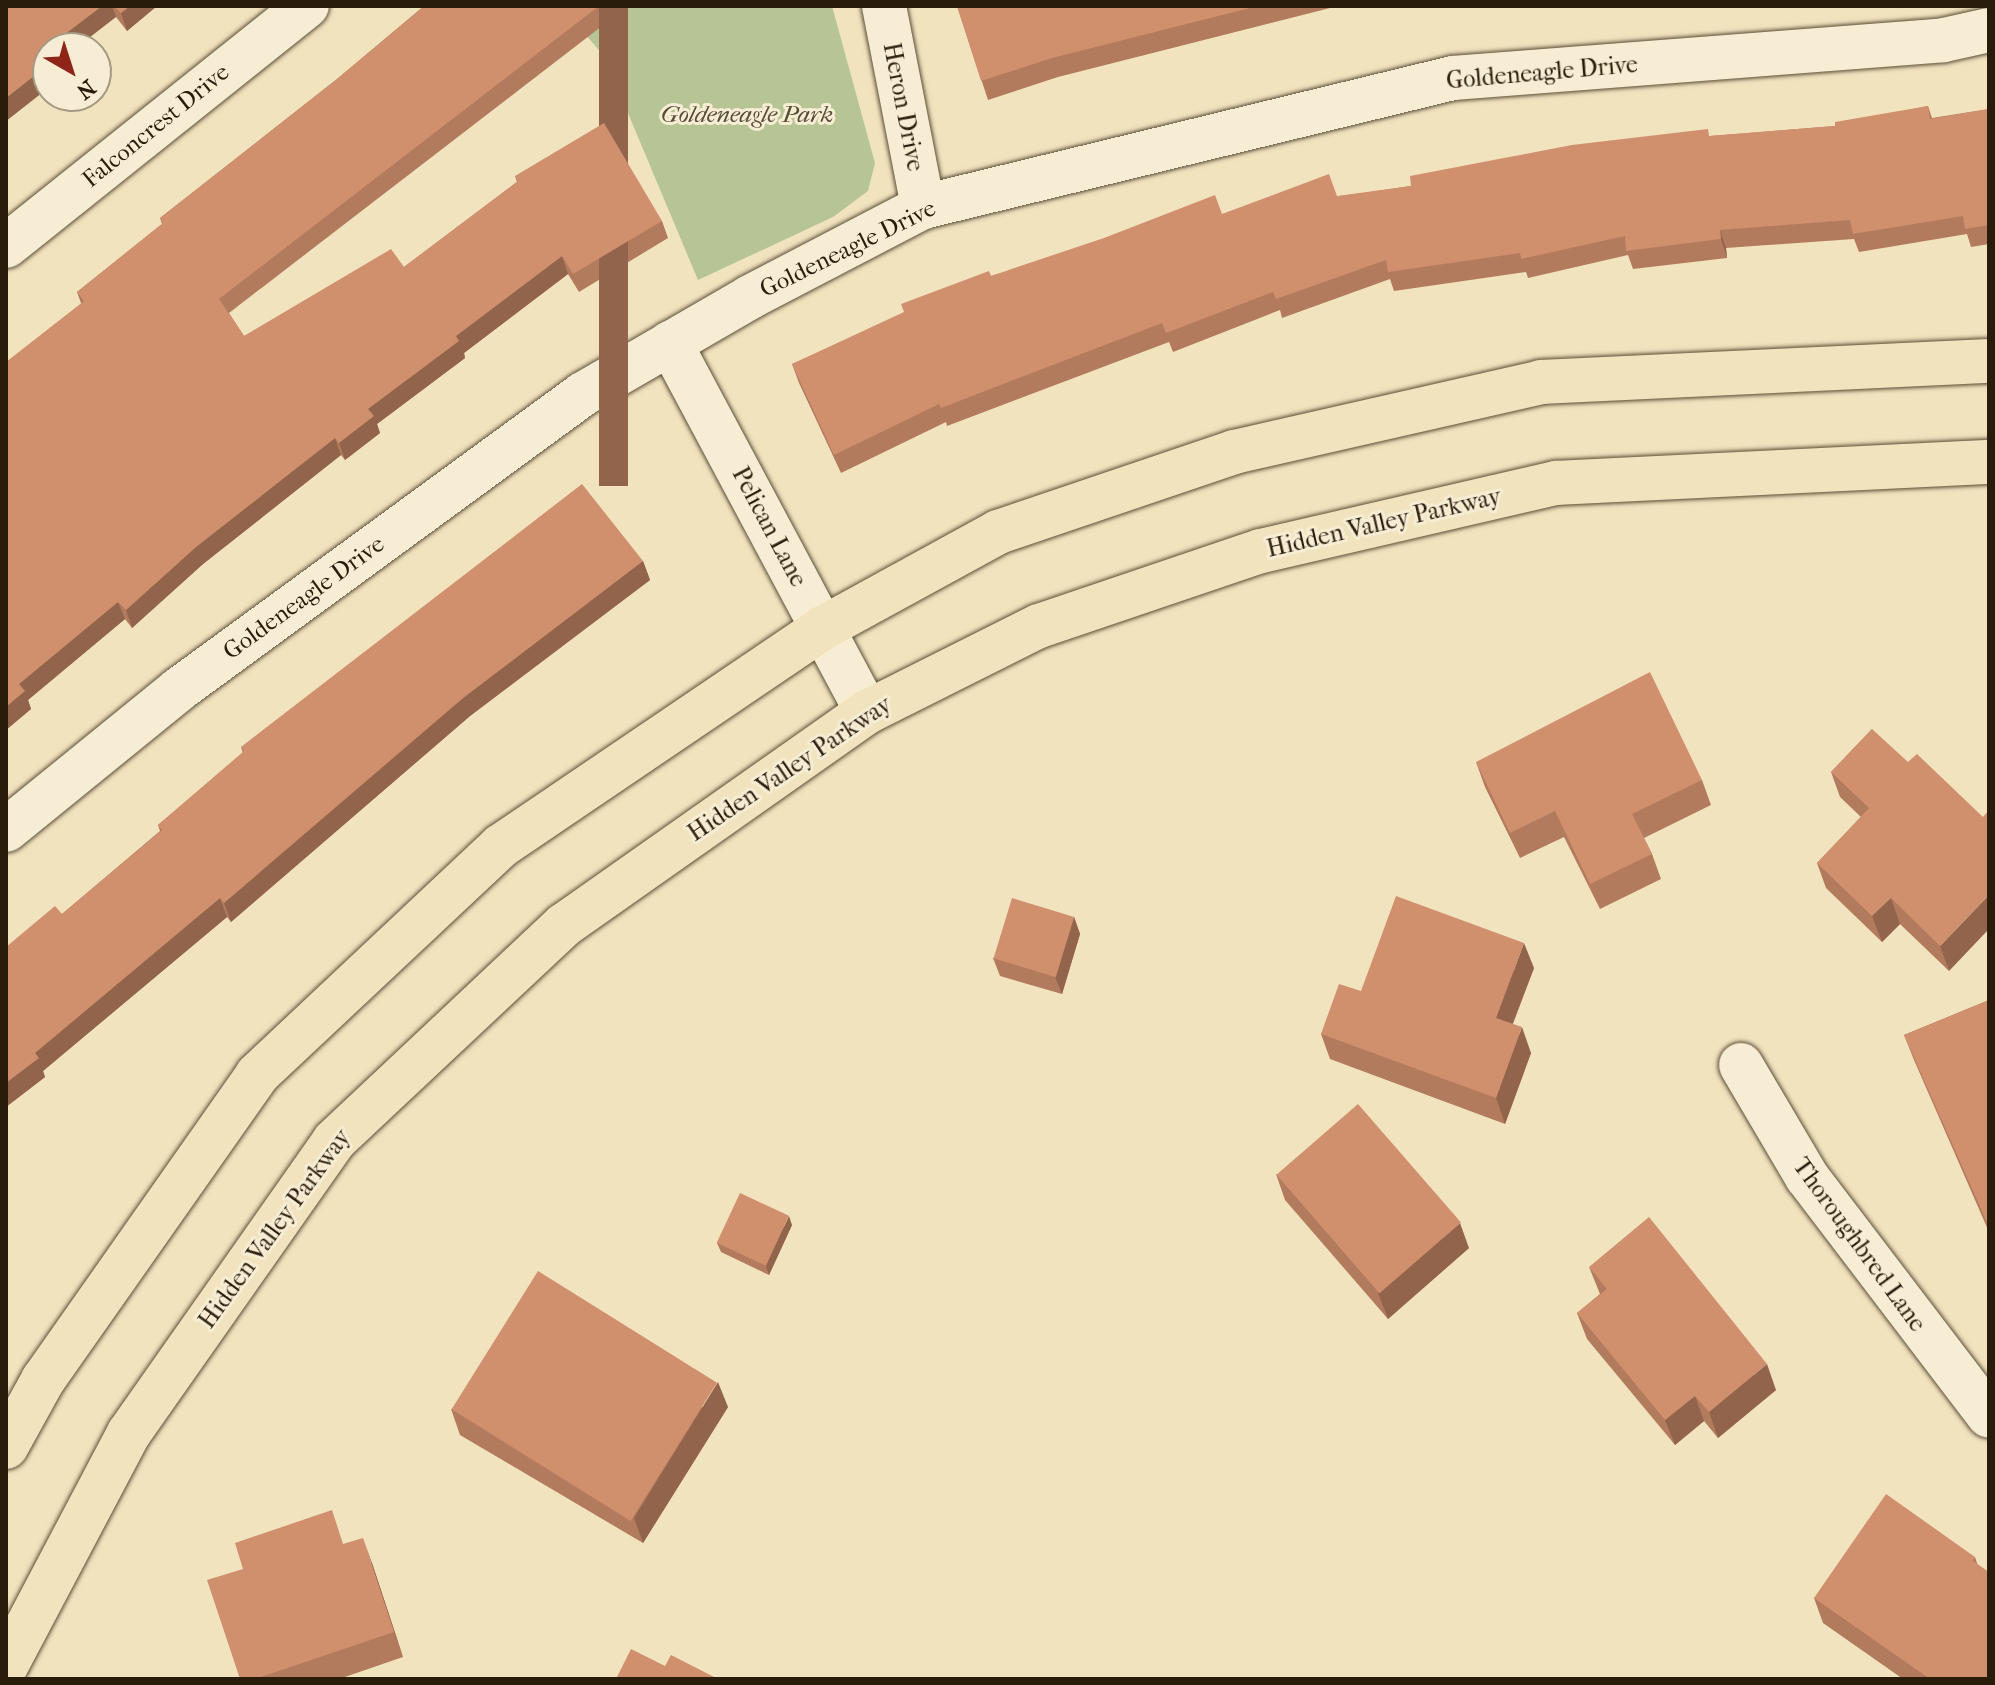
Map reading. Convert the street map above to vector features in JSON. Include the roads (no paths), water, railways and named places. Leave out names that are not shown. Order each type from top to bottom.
[{"type":"main road","points":[[6,1447],[43,1380],[257,1075],[501,846],[823,628],[998,532],[1234,452],[1541,382],[1989,361]]},
{"type":"main road","name":"Hidden Valley Parkway","points":[[6,1666],[129,1433],[334,1141],[564,925],[867,712],[1039,626],[1261,551],[1556,483],[1989,462]]},
{"type":"street","name":"Falconcrest Drive","points":[[6,246],[307,6]]},
{"type":"street","name":"Heron Drive","points":[[884,6],[923,207]]},
{"type":"street","name":"Goldeneagle Drive","points":[[6,830],[178,690],[583,394],[670,343],[923,207],[1453,78],[1944,40],[1989,30]]},
{"type":"street","name":"Pelican Lane","points":[[670,343],[867,712]]},
{"type":"street","name":"Thoroughbred Lane","points":[[1741,1065],[1807,1177],[1989,1416]]},
{"type":"park label","name":"Goldeneagle Park","points":[[747,115]]}]
